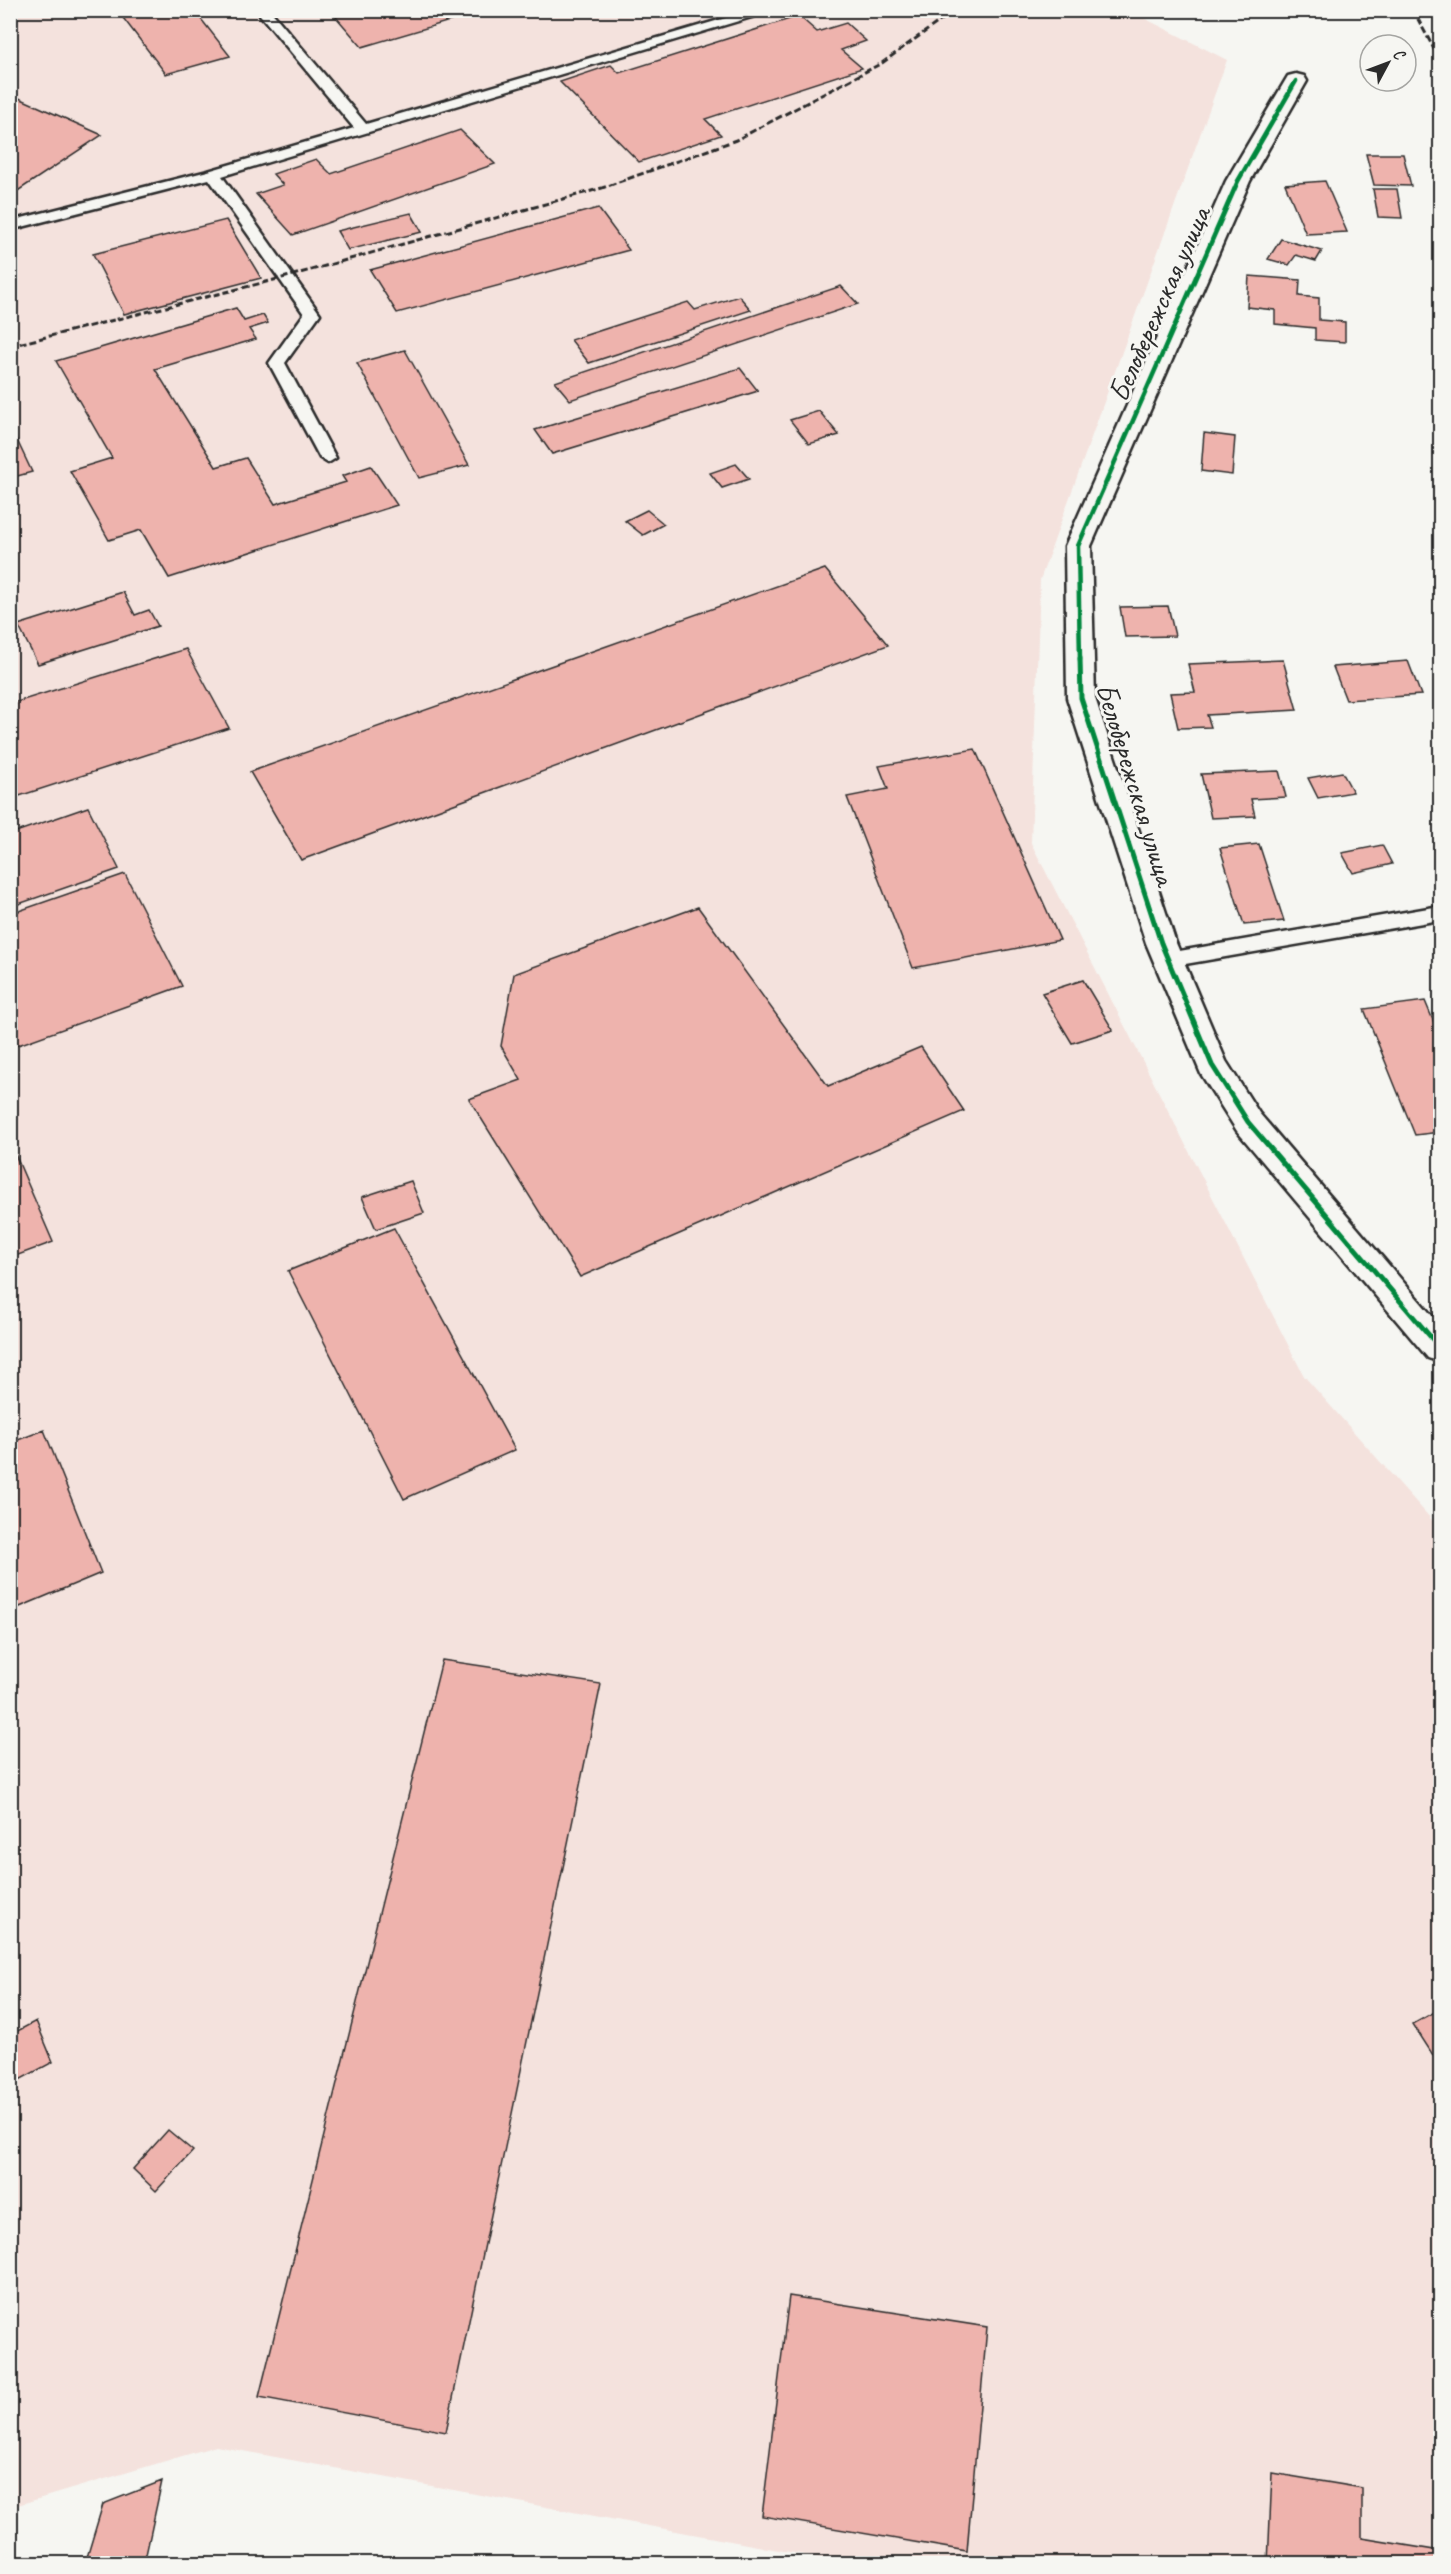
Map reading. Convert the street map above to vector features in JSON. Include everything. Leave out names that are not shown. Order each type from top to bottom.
[{"type":"street","name":"Белобережская улица","points":[[1296,81],[1238,181],[1078,546],[1081,698],[1168,960],[1212,1065],[1248,1122],[1440,1348]]},
{"type":"lane","points":[[261,10],[363,130]]},
{"type":"lane","points":[[10,226],[213,174],[769,10]]},
{"type":"lane","points":[[213,174],[312,314],[277,363],[328,458]]},
{"type":"lane","points":[[1168,960],[1440,913]]},
{"type":"shaded area","points":[[11,11],[1130,11],[1227,60],[1040,580],[1031,843],[1304,1376],[1440,1529],[1440,2563],[849,2563],[216,2446],[11,2507]]},
{"type":"building","points":[[117,10],[194,10],[230,56],[166,74]]},
{"type":"building","points":[[330,10],[487,10],[362,47]]},
{"type":"building","points":[[799,16],[817,32],[846,23],[866,41],[841,50],[862,68],[705,119],[721,135],[639,162],[560,82],[611,65],[619,73]]},
{"type":"building","points":[[10,94],[102,135],[10,196]]},
{"type":"building","points":[[460,130],[495,164],[293,235],[256,194],[283,185],[273,174],[316,159],[331,174]]},
{"type":"building","points":[[1366,154],[1403,154],[1411,186],[1374,185]]},
{"type":"building","points":[[1325,181],[1347,232],[1306,234],[1285,184]]},
{"type":"building","points":[[1373,189],[1397,189],[1402,218],[1378,217]]},
{"type":"building","points":[[598,208],[629,250],[397,313],[370,270]]},
{"type":"building","points":[[411,213],[422,232],[348,250],[337,231]]},
{"type":"building","points":[[226,220],[261,278],[124,314],[93,254]]},
{"type":"building","points":[[1281,239],[1322,251],[1316,261],[1296,255],[1289,265],[1268,259]]},
{"type":"building","points":[[1249,276],[1300,280],[1299,296],[1319,298],[1319,320],[1345,322],[1345,342],[1315,340],[1315,328],[1275,324],[1275,310],[1247,307]]},
{"type":"building","points":[[841,286],[858,304],[570,400],[555,382]]},
{"type":"building","points":[[739,296],[751,310],[589,363],[571,340],[688,302],[695,310]]},
{"type":"building","points":[[236,308],[244,321],[263,315],[268,323],[249,329],[256,339],[155,369],[216,467],[246,458],[275,504],[346,482],[342,476],[371,466],[397,505],[169,578],[141,530],[109,540],[70,471],[112,458],[56,361]]},
{"type":"building","points":[[405,350],[469,465],[419,478],[357,363]]},
{"type":"building","points":[[740,368],[758,391],[552,454],[535,430]]},
{"type":"building","points":[[819,411],[839,435],[809,444],[790,420]]},
{"type":"building","points":[[1204,433],[1235,437],[1232,475],[1201,471]]},
{"type":"building","points":[[15,436],[32,472],[10,478],[10,437]]},
{"type":"building","points":[[736,464],[749,479],[722,488],[710,473]]},
{"type":"building","points":[[647,510],[664,524],[643,535],[625,521]]},
{"type":"building","points":[[825,569],[888,645],[301,860],[250,772]]},
{"type":"building","points":[[123,592],[135,615],[149,610],[158,626],[38,664],[18,625]]},
{"type":"building","points":[[1168,606],[1175,636],[1125,637],[1120,607]]},
{"type":"building","points":[[186,649],[229,728],[10,799],[10,704]]},
{"type":"building","points":[[1283,660],[1297,710],[1207,715],[1211,727],[1178,728],[1170,693],[1195,692],[1188,664]]},
{"type":"building","points":[[1408,661],[1421,695],[1346,700],[1333,667]]},
{"type":"building","points":[[975,749],[1060,940],[913,968],[847,797],[888,789],[879,766]]},
{"type":"building","points":[[1279,771],[1286,797],[1251,799],[1255,816],[1211,818],[1201,774]]},
{"type":"building","points":[[1342,772],[1353,792],[1318,798],[1308,778]]},
{"type":"building","points":[[88,807],[119,869],[10,907],[10,834]]},
{"type":"building","points":[[1259,844],[1284,921],[1244,925],[1220,848]]},
{"type":"building","points":[[1382,845],[1392,864],[1353,873],[1342,853]]},
{"type":"building","points":[[125,874],[182,986],[10,1048],[10,914]]},
{"type":"building","points":[[698,907],[828,1086],[921,1047],[964,1111],[580,1277],[469,1099],[521,1080],[501,1046],[514,974]]},
{"type":"building","points":[[1083,980],[1113,1030],[1072,1043],[1042,993]]},
{"type":"building","points":[[1425,1001],[1440,1037],[1440,1132],[1415,1135],[1364,1009]]},
{"type":"building","points":[[15,1154],[53,1242],[10,1258],[10,1156]]},
{"type":"building","points":[[411,1181],[424,1213],[376,1229],[362,1197]]},
{"type":"building","points":[[394,1228],[515,1450],[404,1499],[288,1271]]},
{"type":"building","points":[[44,1430],[101,1573],[10,1611],[10,1443]]},
{"type":"building","points":[[442,1660],[601,1684],[446,2432],[259,2397]]},
{"type":"building","points":[[1440,2009],[1440,2066],[1413,2024]]},
{"type":"building","points":[[36,2021],[53,2062],[10,2085],[10,2035]]},
{"type":"building","points":[[168,2130],[193,2151],[156,2191],[133,2169]]},
{"type":"building","points":[[789,2296],[987,2327],[967,2551],[762,2516]]},
{"type":"building","points":[[1272,2473],[1362,2488],[1362,2538],[1440,2551],[1440,2564],[1268,2564]]},
{"type":"building","points":[[162,2481],[144,2564],[85,2564],[103,2504]]},
{"type":"railway","points":[[10,346],[286,277],[602,188],[736,140],[882,63],[955,10]]},
{"type":"railway","points":[[1413,10],[1440,60]]},
{"type":"cycle path","points":[[1296,81],[1238,181],[1078,546],[1081,698],[1161,943],[1212,1065],[1248,1122],[1440,1348]]}]
